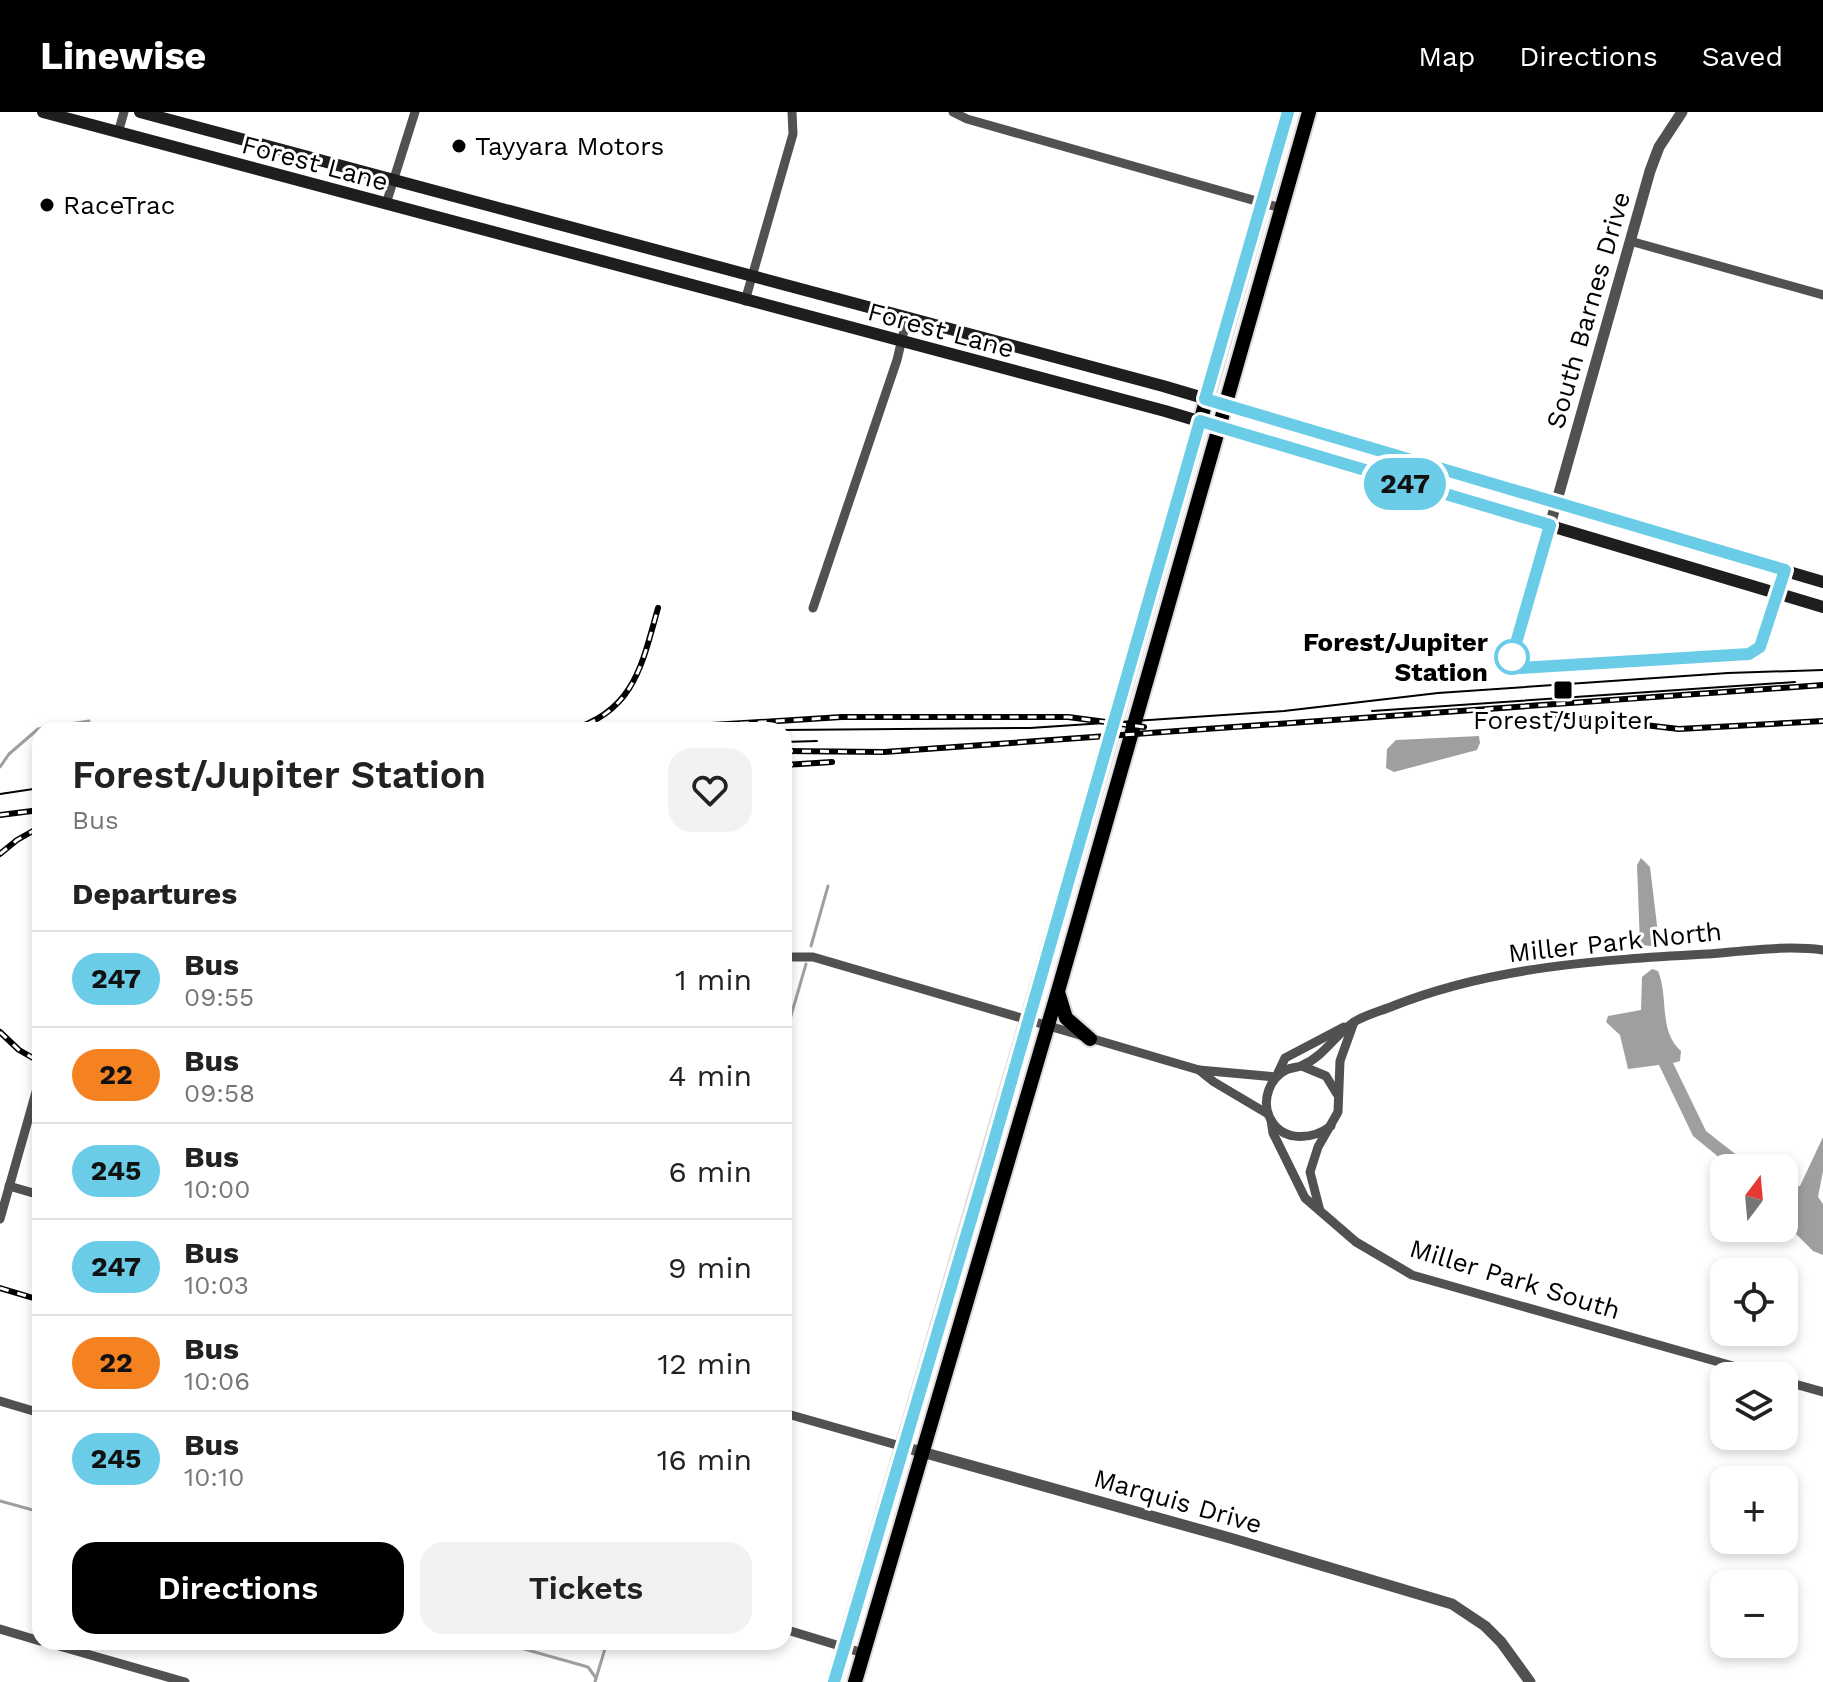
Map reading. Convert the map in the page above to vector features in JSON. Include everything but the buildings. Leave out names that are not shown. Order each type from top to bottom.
[{"type":"main road","name":"Forest Lane","points":[[43,112],[1200,421],[1823,607]]},
{"type":"main road","name":"Forest Lane","points":[[140,112],[1205,399],[1823,582]]},
{"type":"main road","points":[[834,1682],[1078,850],[1288,112]]},
{"type":"main road","points":[[855,1682],[1058,991],[1309,112]]},
{"type":"main road","points":[[197,154],[202,128]]},
{"type":"main road","points":[[578,256],[584,232]]},
{"type":"main road","points":[[1671,561],[1676,538]]},
{"type":"main road","points":[[1778,593],[1785,570]]},
{"type":"main road","points":[[1150,600],[1168,605]]},
{"type":"main road","points":[[1078,850],[1096,855]]},
{"type":"main road","points":[[1058,991],[1066,1018],[1090,1039]]},
{"type":"main road","points":[[967,1233],[984,1238]]},
{"type":"street","points":[[118,133],[124,112]]},
{"type":"street","points":[[386,204],[415,112]]},
{"type":"street","points":[[745,301],[793,134],[792,112]]},
{"type":"street","points":[[953,112],[967,119],[1281,208]]},
{"type":"street","name":"South Barnes Drive","points":[[1550,525],[1659,147],[1682,112]]},
{"type":"street","points":[[1630,241],[1823,295]]},
{"type":"street","points":[[813,608],[903,343],[907,318]]},
{"type":"street","name":"Miller Park North","points":[[1199,1070],[1276,1077],[1292,1067],[1302,1066],[1327,1048],[1354,1022],[1429,992],[1532,969],[1704,954],[1823,950]]},
{"type":"street","points":[[792,957],[813,957],[1199,1070],[1270,1117],[1282,1131],[1300,1137],[1319,1134],[1331,1126]]},
{"type":"street","points":[[1270,1117],[1268,1091],[1285,1058],[1354,1022]]},
{"type":"street","points":[[1321,1213],[1311,1187],[1310,1172],[1318,1147],[1338,1112],[1340,1061],[1354,1022]]},
{"type":"street","points":[[1302,1066],[1326,1076],[1339,1097]]},
{"type":"street","points":[[0,1219],[32,1106]]},
{"type":"street","name":"Miller Park South","points":[[1270,1117],[1273,1133],[1305,1198],[1356,1242],[1412,1275],[1719,1362]]},
{"type":"street","points":[[9,1186],[32,1193]]},
{"type":"street","points":[[1798,1385],[1823,1392]]},
{"type":"street","points":[[0,1401],[32,1411]]},
{"type":"street","name":"Marquis Drive","points":[[792,1415],[1218,1534],[1452,1604],[1485,1626],[1501,1642],[1530,1682]]},
{"type":"street","points":[[0,1629],[32,1638]]},
{"type":"street","points":[[792,1631],[863,1653]]},
{"type":"street","points":[[74,1650],[185,1682]]},
{"type":"shaded area","points":[[1479,736],[1477,750],[1394,772],[1386,768],[1387,749],[1396,740]]},
{"type":"shaded area","points":[[1641,858],[1650,867],[1659,942],[1652,946],[1640,945],[1637,865]]},
{"type":"shaded area","points":[[1652,969],[1658,971],[1669,1034],[1681,1051],[1680,1061],[1673,1063],[1706,1131],[1735,1154],[1715,1154],[1693,1136],[1659,1065],[1628,1069],[1620,1035],[1606,1022],[1608,1016],[1641,1010],[1642,977]]},
{"type":"shaded area","points":[[1823,1137],[1823,1171],[1818,1197],[1823,1204],[1823,1255],[1813,1251],[1798,1236],[1800,1186]]},
{"type":"waterway","points":[[83,722],[89,721]]},
{"type":"waterway","points":[[0,767],[9,754],[32,734]]},
{"type":"waterway","points":[[811,946],[828,886]]},
{"type":"waterway","points":[[792,1012],[806,964]]},
{"type":"waterway","points":[[0,1501],[32,1510]]},
{"type":"waterway","points":[[527,1650],[588,1667],[596,1678]]},
{"type":"waterway","points":[[595,1682],[605,1650]]},
{"type":"tram line","points":[[792,730],[1030,728],[1284,711],[1438,693],[1728,673],[1823,670]]},
{"type":"tram line","points":[[1372,711],[1795,682]]},
{"type":"tram line","points":[[792,742],[817,741]]},
{"type":"tram line","points":[[0,794],[32,789]]},
{"type":"railway","points":[[592,722],[622,699],[632,684],[658,608]]},
{"type":"railway","points":[[792,751],[884,752],[1823,685]]},
{"type":"railway","points":[[1550,714],[1679,729],[1823,721]]},
{"type":"railway","points":[[761,722],[842,717],[1068,717],[1144,727]]},
{"type":"railway","points":[[792,764],[832,762]]},
{"type":"railway","points":[[0,815],[32,811]]},
{"type":"railway","points":[[0,854],[32,832]]},
{"type":"railway","points":[[0,1032],[32,1057]]},
{"type":"railway","points":[[0,1288],[32,1298]]},
{"type":"bus line","name":"247","points":[[834,1682],[988,1162],[1200,421],[1550,525],[1512,657],[1521,668],[1561,668],[1749,654],[1760,647],[1785,570],[1205,399],[1288,112]]},
{"type":"place","name":"Tayyara Motors","points":[[459,146]]},
{"type":"place","name":"RaceTrac","points":[[47,205]]},
{"type":"place","name":"Forest/Jupiter Station","points":[[1512,657]]},
{"type":"place","name":"Forest/Jupiter","points":[[1563,690]]}]
